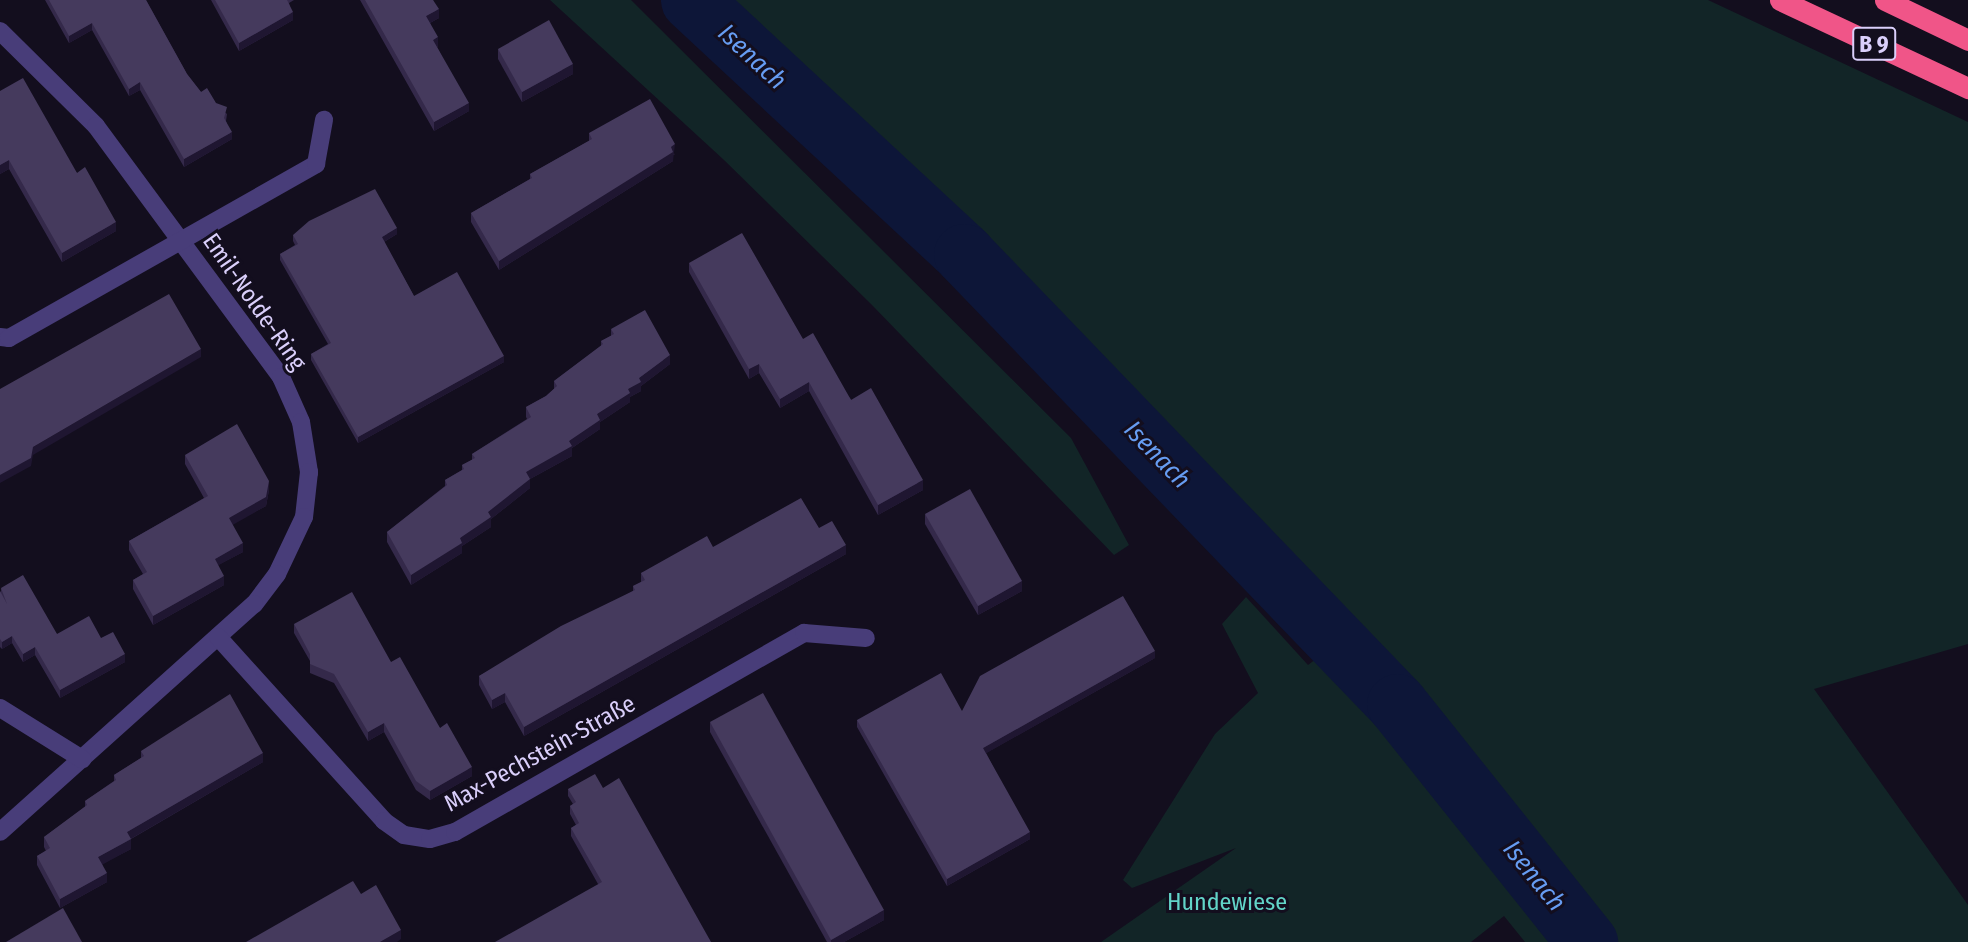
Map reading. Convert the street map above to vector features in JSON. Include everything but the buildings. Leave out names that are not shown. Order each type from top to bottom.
[{"type":"highway","name":"B 9","points":[[1780,0],[1968,88]]},
{"type":"highway","name":"B 9","points":[[1885,0],[1968,40]]},
{"type":"street","name":"Emil-Nolde-Ring","points":[[0,31],[96,126],[281,377],[301,422],[309,472],[304,517],[277,574],[218,637],[0,832]]},
{"type":"street","points":[[0,337],[9,338],[316,164],[324,120]]},
{"type":"street","name":"Max-Pechstein-Straße","points":[[218,637],[384,821],[404,835],[430,839],[454,832],[804,633],[866,638]]},
{"type":"street","points":[[0,708],[82,759]]},
{"type":"green space","points":[[550,0],[631,0],[1071,438],[1129,545],[1114,555],[871,304],[724,160]]},
{"type":"green space","name":"Hundewiese","points":[[706,0],[1708,0],[1968,122],[1968,644],[1814,689],[1968,905],[1968,942],[1525,942],[1504,916],[1471,942],[1101,942],[1236,848],[1132,888],[1123,880],[1215,734],[1258,693],[1222,624],[1246,597],[1308,665],[1348,635]]},
{"type":"waterway","name":"Isenach","points":[[691,0],[964,254],[1397,704],[1587,942]]}]
